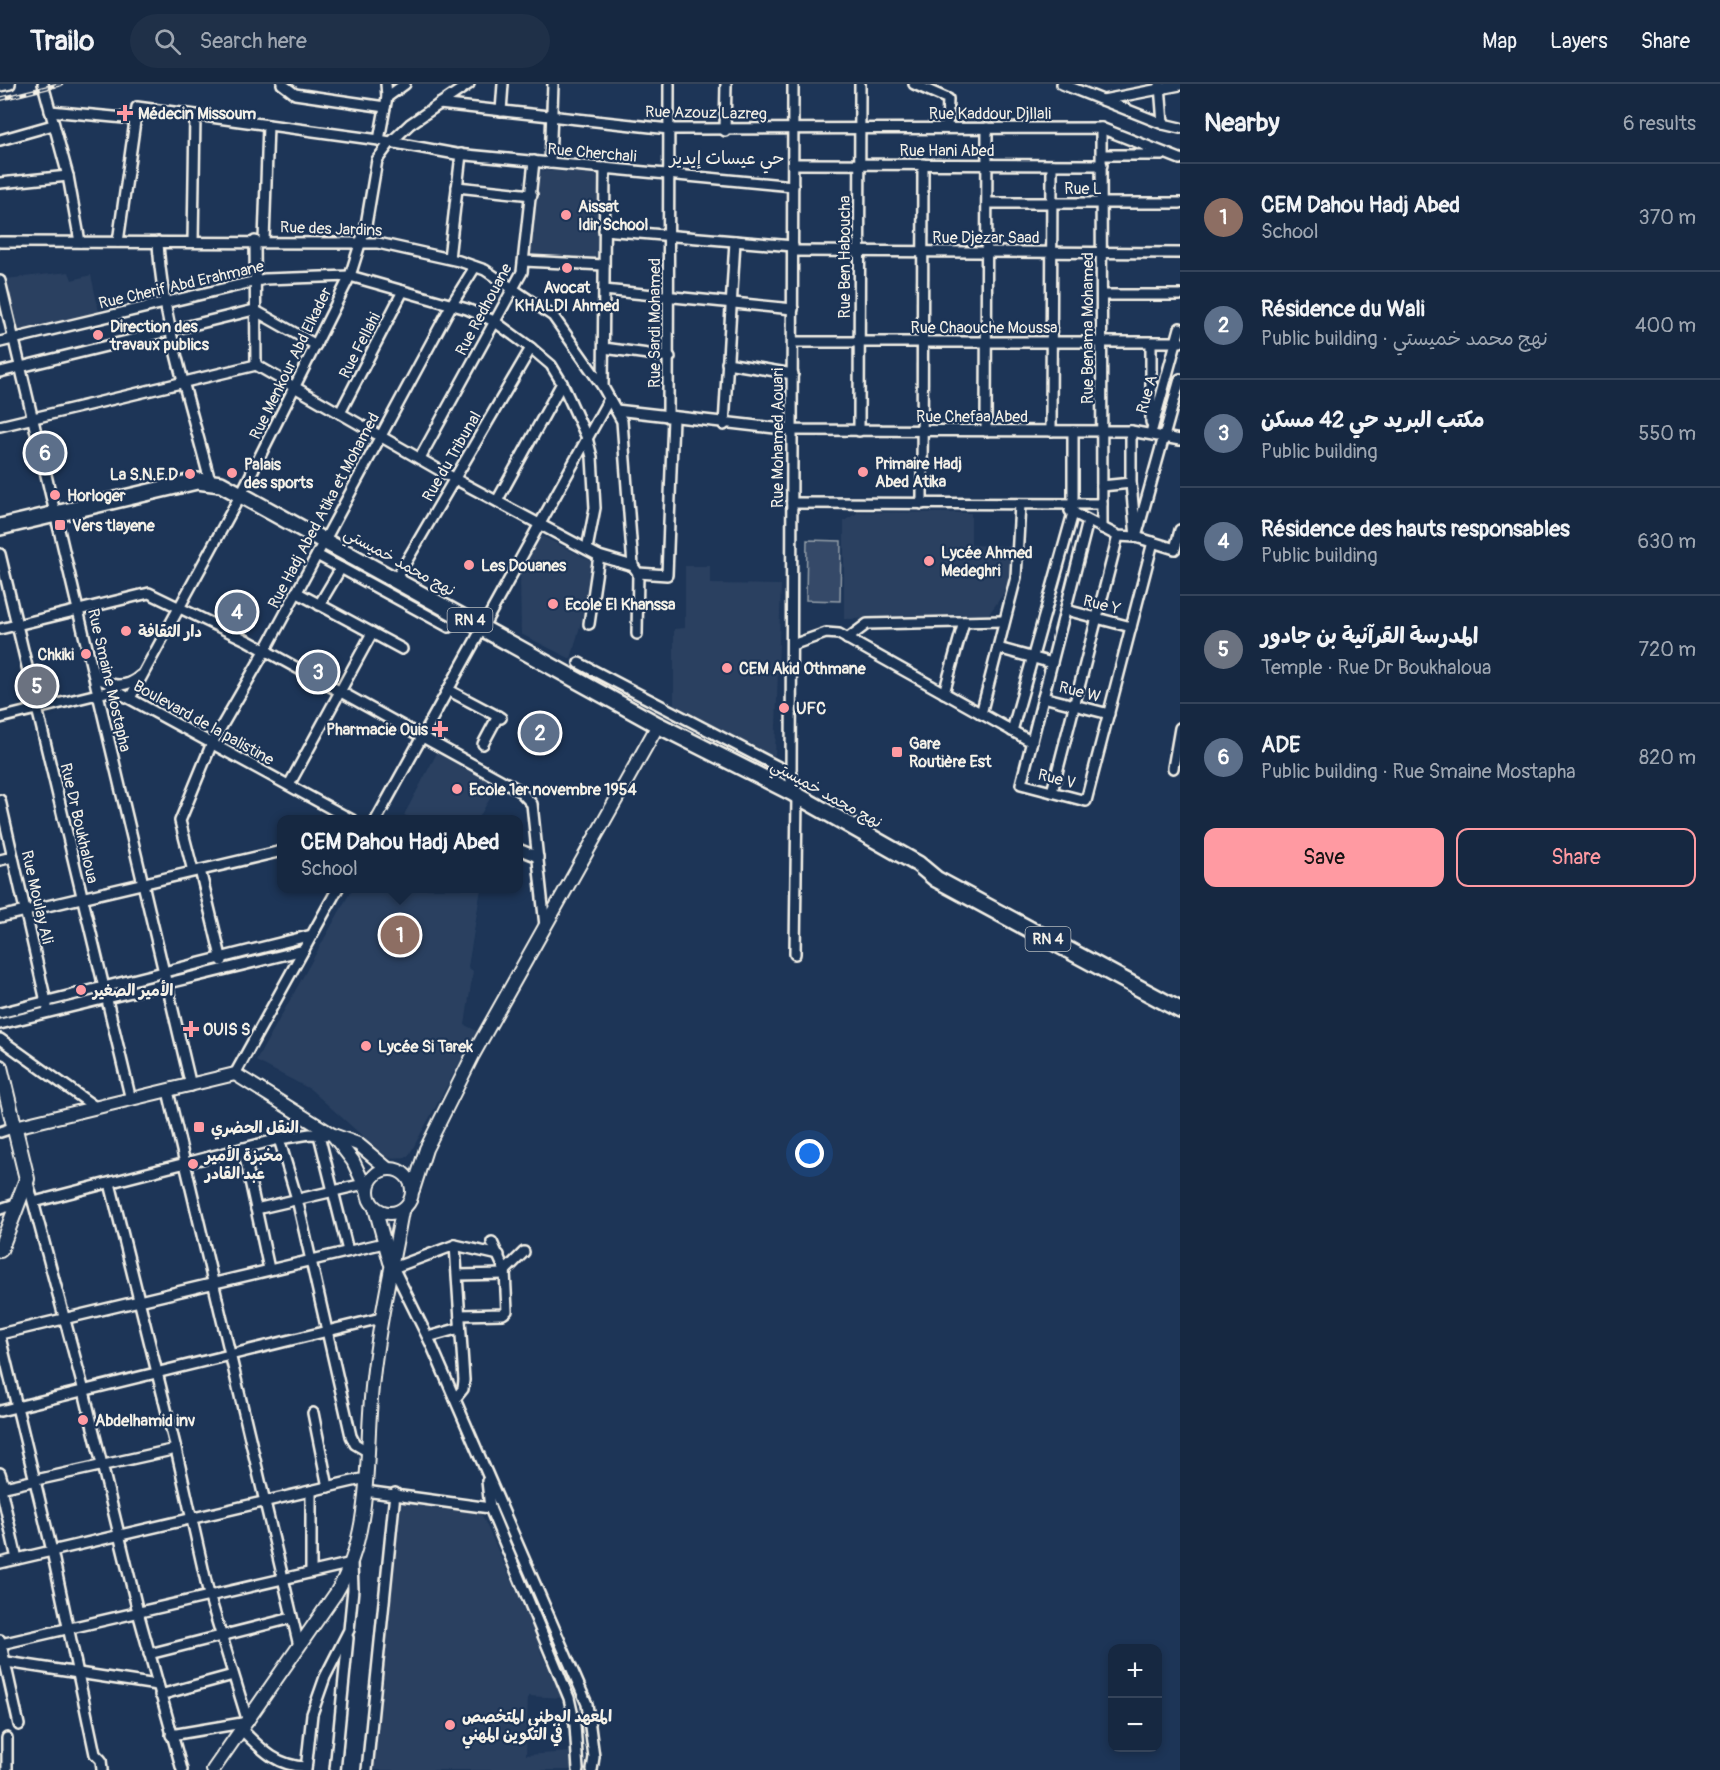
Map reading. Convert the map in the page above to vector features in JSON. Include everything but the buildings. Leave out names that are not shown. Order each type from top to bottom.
[{"type":"main road","points":[[0,527],[197,481],[210,481]]},
{"type":"main road","name":"نهج محمد خميستي","points":[[210,481],[241,494],[658,725],[794,794],[918,864]]},
{"type":"main road","name":"RN 4","points":[[918,864],[941,872],[1180,1000]]},
{"type":"main road","name":"RN 4","points":[[918,864],[936,879],[1180,1010]]},
{"type":"main road","points":[[0,1067],[27,1179],[0,1250]]},
{"type":"street","points":[[0,86],[10,84]]},
{"type":"street","points":[[43,84],[68,176],[80,242]]},
{"type":"street","points":[[282,84],[295,94],[386,102],[405,84]]},
{"type":"street","points":[[379,140],[386,102],[386,84]]},
{"type":"street","name":"Rue Menkour Abd Elkader","points":[[130,698],[241,494],[350,276],[361,244],[377,160],[389,144],[410,124],[469,84]]},
{"type":"street","points":[[501,111],[503,84]]},
{"type":"street","points":[[550,163],[554,84]]},
{"type":"street","name":"Rue Sardi Mohamed","points":[[636,570],[667,575],[671,418],[669,84]]},
{"type":"street","points":[[725,130],[726,84]]},
{"type":"street","name":"Rue Mohamed Aouari","points":[[793,84],[792,774],[795,954]]},
{"type":"street","name":"Rue Ben Haboucha","points":[[859,431],[860,84]]},
{"type":"street","points":[[914,84],[948,99],[947,128]]},
{"type":"street","points":[[1062,84],[1163,124],[1180,128]]},
{"type":"street","points":[[1103,100],[1160,87],[1180,86]]},
{"type":"street","points":[[1160,87],[1163,124]]},
{"type":"street","name":"Rue Azouz Lazreg","points":[[439,104],[669,129],[725,130],[793,127]]},
{"type":"street","name":"Rue Cherchali","points":[[135,119],[137,107],[379,140],[389,144],[461,154],[793,186]]},
{"type":"street","points":[[50,111],[135,119],[118,242]]},
{"type":"street","points":[[193,242],[195,115]]},
{"type":"street","points":[[256,365],[255,281],[268,124]]},
{"type":"street","points":[[0,140],[53,125]]},
{"type":"street","name":"Rue Kaddour Djllali","points":[[793,127],[1101,128],[1180,159]]},
{"type":"street","points":[[986,431],[987,128]]},
{"type":"street","name":"Rue Benama Mohamed","points":[[1101,128],[1102,528]]},
{"type":"street","points":[[449,258],[461,154]]},
{"type":"street","name":"Rue Hani Abed","points":[[793,164],[1052,165],[1169,155]]},
{"type":"street","name":"Rue Redhouane","points":[[420,458],[513,289],[524,261],[534,161]]},
{"type":"street","points":[[922,164],[922,504]]},
{"type":"street","points":[[1051,431],[1052,165]]},
{"type":"street","points":[[603,387],[605,168]]},
{"type":"street","points":[[0,183],[68,176]]},
{"type":"street","points":[[457,188],[532,195]]},
{"type":"street","name":"Rue L","points":[[987,203],[1180,203]]},
{"type":"street","name":"Rue Djezar Saad","points":[[604,230],[735,241],[793,249],[859,252],[1180,253]]},
{"type":"street","points":[[723,425],[735,241]]},
{"type":"street","name":"Rue des Jardins","points":[[0,242],[378,243],[449,258],[475,267],[513,289],[553,316],[603,387],[622,421],[636,570],[637,634]]},
{"type":"street","points":[[158,242],[166,303],[210,481]]},
{"type":"street","points":[[524,261],[604,265]]},
{"type":"street","name":"Rue Hadj Abed Atika et Mohamed","points":[[224,969],[180,821],[212,743],[265,651],[452,304],[475,267]]},
{"type":"street","name":"Rue Cherif Abd Erahmane","points":[[0,342],[255,281],[350,276],[452,304],[494,321],[551,365],[562,383],[587,438],[592,457],[595,508],[587,549]]},
{"type":"street","name":"Rue Smaine Mostapha","points":[[0,281],[191,1086]]},
{"type":"street","points":[[604,290],[793,309]]},
{"type":"street","name":"Rue Fellahi","points":[[340,413],[404,291]]},
{"type":"street","points":[[1102,295],[1180,295]]},
{"type":"street","points":[[0,372],[254,310],[316,345]]},
{"type":"street","name":"Rue A","points":[[1151,433],[1180,328]]},
{"type":"street","name":"Rue Chaouche Moussa","points":[[793,342],[1178,342]]},
{"type":"street","points":[[1151,343],[1151,433]]},
{"type":"street","name":"Rue du Tribunal","points":[[396,579],[531,348]]},
{"type":"street","points":[[604,348],[670,357]]},
{"type":"street","points":[[727,363],[793,374]]},
{"type":"street","points":[[0,426],[256,365],[455,479],[599,556],[636,570]]},
{"type":"street","points":[[1136,537],[1180,379]]},
{"type":"street","points":[[497,501],[562,383]]},
{"type":"street","points":[[378,815],[609,399]]},
{"type":"street","name":"Rue Chefaa Abed","points":[[616,410],[723,425],[792,430],[1131,431],[1180,440]]},
{"type":"street","points":[[1012,731],[1073,508],[1073,431]]},
{"type":"street","points":[[1131,431],[1131,483],[1136,537]]},
{"type":"street","points":[[1102,486],[1131,483]]},
{"type":"street","points":[[792,503],[1060,504],[1073,508],[1089,521],[1118,536],[1136,537],[1175,549],[1180,530]]},
{"type":"street","points":[[981,714],[1017,577],[1020,504]]},
{"type":"street","points":[[1073,508],[1102,504]]},
{"type":"street","points":[[792,645],[826,633],[839,634],[1032,742],[1089,521]]},
{"type":"street","points":[[1052,792],[1118,536]]},
{"type":"street","points":[[1109,714],[1153,542]]},
{"type":"street","name":"Rue Dr Boukhaloua","points":[[0,554],[130,1100]]},
{"type":"street","points":[[317,555],[449,627]]},
{"type":"street","points":[[589,624],[599,556]]},
{"type":"street","points":[[319,605],[341,568]]},
{"type":"street","points":[[296,592],[402,649]]},
{"type":"street","points":[[0,628],[149,593],[342,692],[519,790],[532,804],[546,929]]},
{"type":"street","name":"Rue Y","points":[[1066,610],[1131,627]]},
{"type":"street","points":[[847,639],[867,624],[1004,621]]},
{"type":"street","points":[[944,693],[964,622]]},
{"type":"street","points":[[289,785],[342,692],[372,633]]},
{"type":"street","points":[[998,648],[1052,663]]},
{"type":"street","points":[[579,663],[792,774]]},
{"type":"street","points":[[92,669],[98,677],[118,685],[128,684],[145,670]]},
{"type":"street","name":"Boulevard de la palistine","points":[[0,718],[114,690],[345,815]]},
{"type":"street","points":[[448,690],[500,717],[483,744]]},
{"type":"street","name":"Rue W","points":[[1043,698],[1109,714]]},
{"type":"street","name":"Rue V","points":[[1032,742],[1021,784],[1086,801],[1109,714]]},
{"type":"street","points":[[335,1770],[353,1589],[352,1563],[366,1484],[372,1381],[381,1318],[402,1211],[409,1203],[426,1149],[473,1055],[546,929],[658,725]]},
{"type":"street","points":[[1173,768],[1180,728]]},
{"type":"street","name":"Rue Moulay Ali","points":[[0,800],[48,1012]]},
{"type":"street","points":[[523,851],[538,857]]},
{"type":"street","points":[[0,917],[277,852]]},
{"type":"street","points":[[0,860],[14,857]]},
{"type":"street","points":[[0,1132],[94,1107],[236,1074],[335,893]]},
{"type":"street","points":[[0,1013],[312,935]]},
{"type":"street","points":[[0,1024],[304,950]]},
{"type":"street","points":[[0,1039],[94,1107]]},
{"type":"street","points":[[236,1074],[333,1135],[358,1144],[388,1169],[404,1174],[413,1190]]},
{"type":"street","points":[[168,1091],[299,1646]]},
{"type":"street","points":[[319,1135],[335,1191],[348,1251]]},
{"type":"street","points":[[34,1202],[279,1139],[333,1135]]},
{"type":"street","points":[[333,1135],[353,1161],[375,1208],[392,1266],[428,1337],[587,1704],[594,1757],[592,1770]]},
{"type":"street","points":[[279,1139],[297,1199],[353,1440],[359,1448],[367,1451]]},
{"type":"street","points":[[243,1149],[269,1269]]},
{"type":"street","points":[[404,1174],[426,1149]]},
{"type":"street","points":[[256,1209],[335,1191],[366,1188],[375,1175],[388,1169]]},
{"type":"street","points":[[27,1179],[66,1318],[149,1654],[182,1770]]},
{"type":"street","points":[[110,1183],[176,1449],[209,1595],[233,1675],[245,1726],[276,1761],[290,1767],[306,1769],[312,1714],[325,1677],[349,1630]]},
{"type":"street","points":[[0,1209],[19,1203]]},
{"type":"street","points":[[375,1208],[388,1214],[402,1211]]},
{"type":"street","points":[[102,1770],[101,1760],[95,1754],[52,1551],[0,1336],[384,1242]]},
{"type":"street","points":[[460,1315],[506,1313],[505,1273],[499,1254],[492,1242]]},
{"type":"street","points":[[392,1266],[455,1245],[499,1254]]},
{"type":"street","points":[[455,1245],[464,1384],[455,1399]]},
{"type":"street","points":[[458,1275],[505,1273],[524,1252]]},
{"type":"street","points":[[0,1411],[381,1318]]},
{"type":"street","points":[[428,1337],[460,1328]]},
{"type":"street","points":[[313,1413],[328,1488]]},
{"type":"street","points":[[2,1488],[176,1449]]},
{"type":"street","points":[[486,1469],[490,1508],[569,1698],[575,1725],[578,1770]]},
{"type":"street","points":[[0,1473],[17,1559]]},
{"type":"street","points":[[0,1563],[328,1488],[366,1484],[395,1494],[490,1508]]},
{"type":"street","points":[[311,1491],[311,1572]]},
{"type":"street","points":[[367,1770],[395,1494]]},
{"type":"street","points":[[19,1725],[0,1642],[352,1563]]},
{"type":"street","points":[[213,1770],[336,1593],[352,1563]]},
{"type":"street","points":[[149,1654],[292,1618]]},
{"type":"street","points":[[3,1662],[78,1675],[158,1685]]},
{"type":"street","points":[[160,1695],[233,1675]]},
{"type":"street","points":[[171,1735],[245,1726]]},
{"type":"street","points":[[7,1738],[7,1770]]},
{"type":"shaded area","name":"Aissat Idir School","points":[[538,170],[599,174],[597,260],[529,255]]},
{"type":"shaded area","points":[[69,272],[72,280],[91,275],[99,312],[18,332],[5,279]]},
{"type":"shaded area","name":"Lycée Ahmed Medeghri","points":[[859,512],[971,513],[971,545],[1014,546],[1013,576],[987,617],[844,619],[844,521]]},
{"type":"shaded area","name":"Ecole El Khanssa","points":[[540,535],[597,564],[571,659],[521,634],[520,574]]},
{"type":"shaded area","points":[[807,540],[841,541],[840,601],[806,600]]},
{"type":"shaded area","name":"CEM Akid Othmane","points":[[685,566],[710,566],[710,584],[781,585],[775,755],[768,757],[674,708],[674,629],[685,628]]},
{"type":"shaded area","name":"Ecole 1er novembre 1954","points":[[438,751],[499,783],[480,815],[404,815]]},
{"type":"shaded area","name":"Lycée Si Tarek","points":[[350,893],[480,893],[468,967],[473,971],[465,1025],[477,1031],[408,1157],[387,1158],[310,1089],[256,1061]]},
{"type":"shaded area","points":[[398,1499],[481,1513],[539,1641],[541,1653],[564,1698],[528,1696],[526,1755],[571,1752],[571,1770],[369,1770]]},
{"type":"railway","points":[[0,99],[61,84]]},
{"type":"place","name":"Médecin Missoum","points":[[125,113]]},
{"type":"place","name":"Aissat Idir School","points":[[566,215]]},
{"type":"place","name":"Avocat KHALDI Ahmed","points":[[567,268]]},
{"type":"place","name":"Direction des travaux publics","points":[[98,335]]},
{"type":"place","name":"ADE","points":[[45,453]]},
{"type":"place","name":"Primaire Hadj Abed Atika","points":[[863,472]]},
{"type":"place","name":"Palais des sports","points":[[232,473]]},
{"type":"place","name":"La S.N.E.D","points":[[190,474]]},
{"type":"place","name":"Horloger","points":[[55,495]]},
{"type":"place","name":"Vers tlayene","points":[[60,525]]},
{"type":"place","name":"Lycée Ahmed Medeghri","points":[[929,561]]},
{"type":"place","name":"Les Douanes","points":[[469,565]]},
{"type":"place","name":"Ecole El Khanssa","points":[[553,604]]},
{"type":"place","name":"Résidence des hauts responsables","points":[[237,612]]},
{"type":"place","name":"دار الثقافة","points":[[126,631]]},
{"type":"place","name":"Chkiki","points":[[86,654]]},
{"type":"place","name":"CEM Akid Othmane","points":[[727,668]]},
{"type":"place","name":"مكتب البريد حي 42 مسكن","points":[[318,672]]},
{"type":"place","name":"المدرسة القرآنية بن جادور","points":[[37,686]]},
{"type":"place","name":"UFC","points":[[784,708]]},
{"type":"place","name":"Pharmacie Ouis","points":[[440,729]]},
{"type":"place","name":"Résidence du Wali","points":[[540,733]]},
{"type":"place","name":"Gare Routière Est","points":[[897,752]]},
{"type":"place","name":"Ecole 1er novembre 1954","points":[[457,789]]},
{"type":"place","name":"CEM Dahou Hadj Abed","points":[[400,935]]},
{"type":"place","name":"الأمير الصغير","points":[[81,990]]},
{"type":"place","name":"OUIS S","points":[[191,1029]]},
{"type":"place","name":"Lycée Si Tarek","points":[[366,1046]]},
{"type":"place","name":"النقل الحضري","points":[[199,1127]]},
{"type":"place","name":"مخبزة الأمير عبد القادر","points":[[193,1164]]},
{"type":"place","name":"Abdelhamid inv","points":[[83,1420]]},
{"type":"place","name":"المعهد الوطني المتخصص في التكوين المهني","points":[[450,1725]]},
{"type":"district","name":"حي عيسات إيدير","points":[[727,158]]}]
